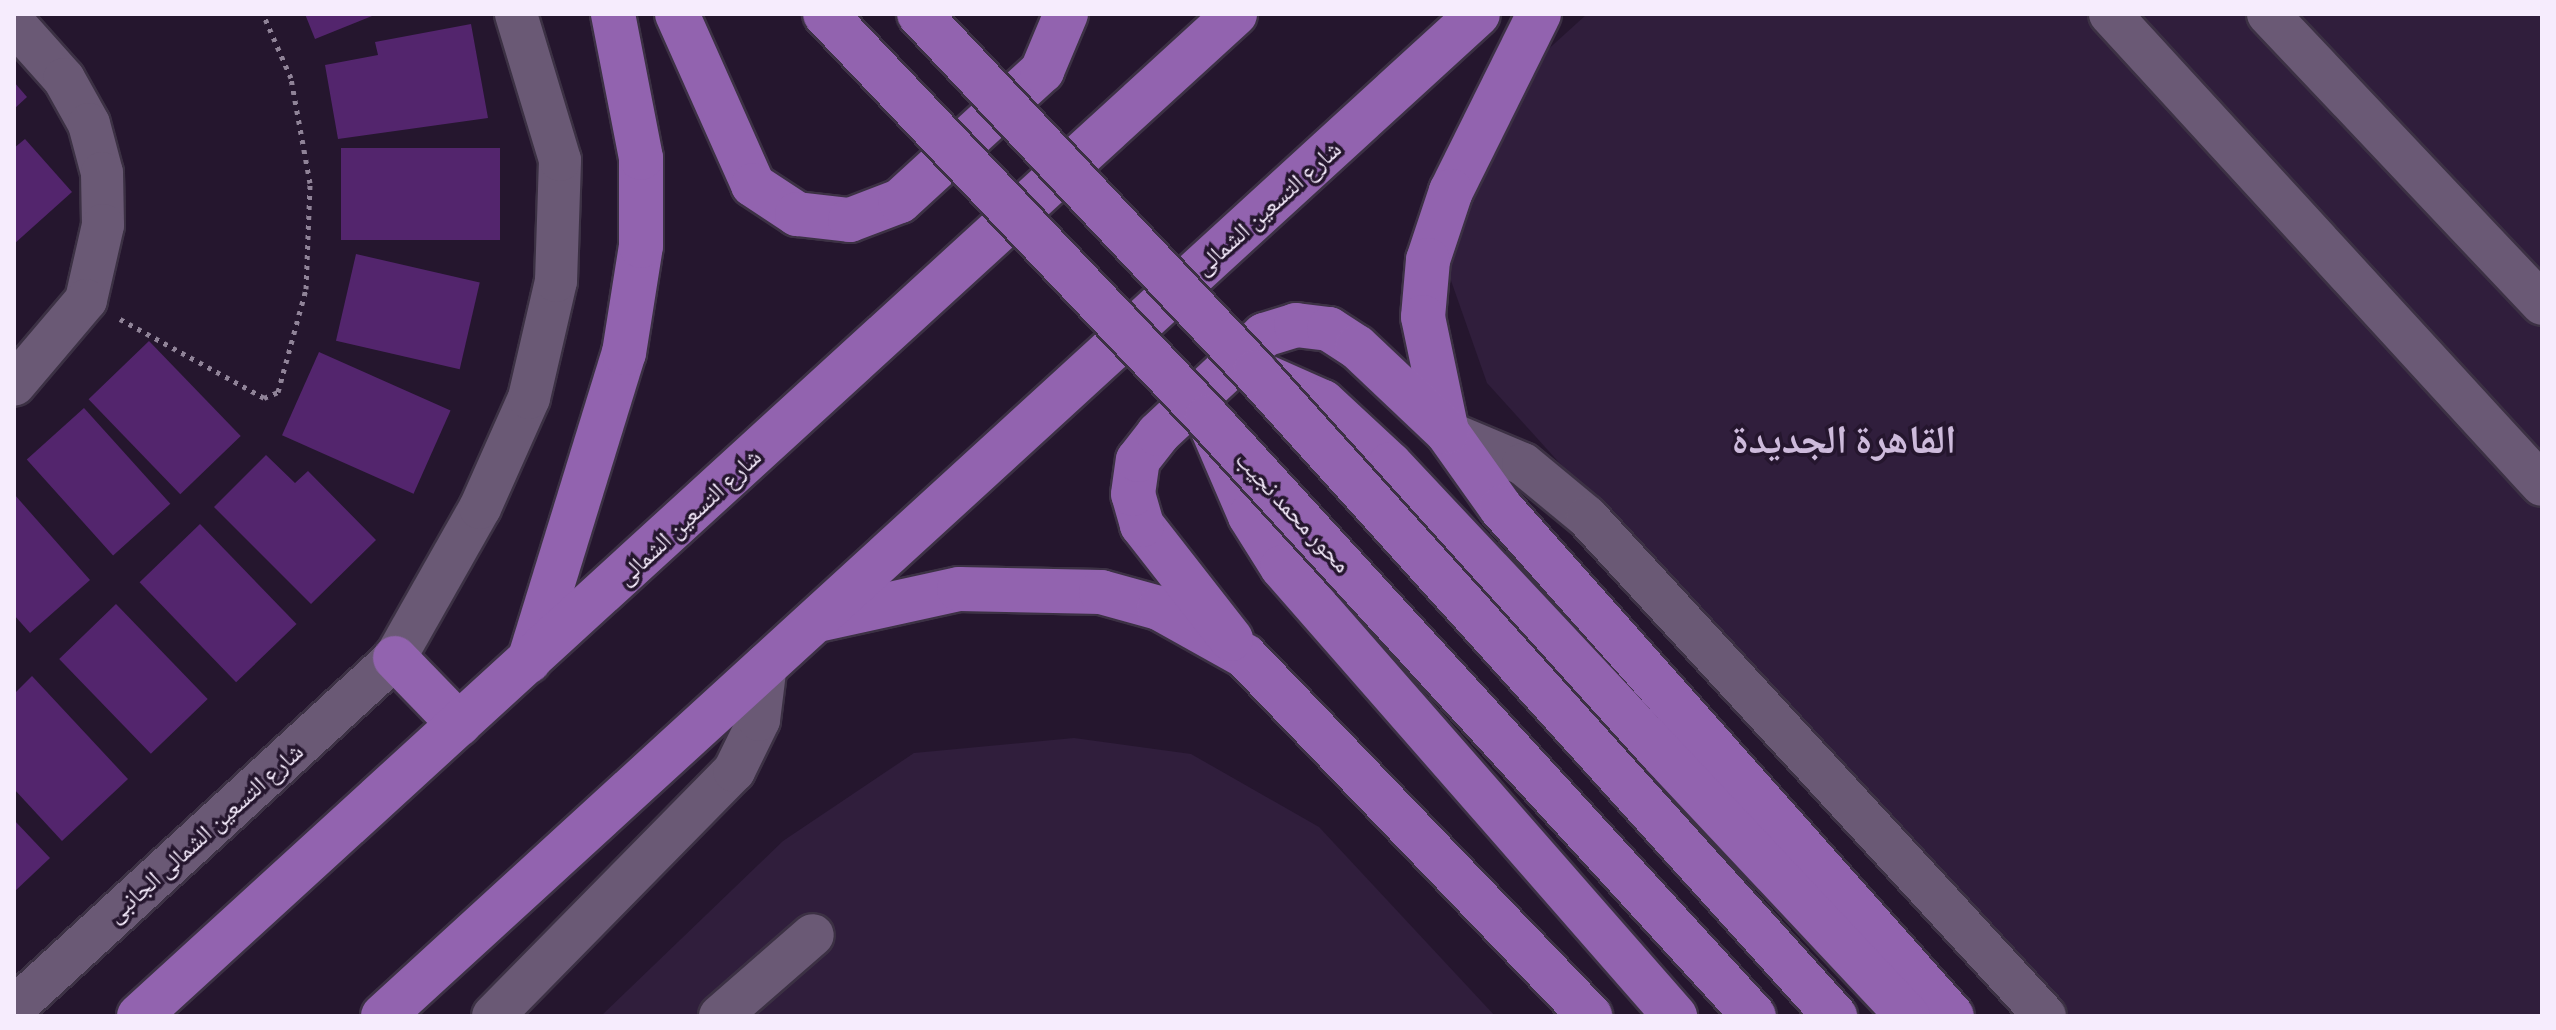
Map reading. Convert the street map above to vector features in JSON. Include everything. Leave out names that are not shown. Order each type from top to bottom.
[{"type":"main road","points":[[528,662],[624,353],[641,246],[641,158],[613,14]]},
{"type":"main road","points":[[677,14],[753,185],[797,214],[850,220],[900,201],[1042,71],[1066,14]]},
{"type":"main road","name":"محور محمد نجيب","points":[[825,14],[1207,417],[1754,1016]]},
{"type":"main road","points":[[919,14],[1255,372],[1835,1016]]},
{"type":"main road","name":"شارع التسعين الشمالى","points":[[139,1016],[1235,14]]},
{"type":"main road","name":"شارع التسعين الشمالى","points":[[383,1016],[1478,14]]},
{"type":"main road","points":[[1447,432],[1423,317],[1428,260],[1451,191],[1539,14]]},
{"type":"main road","points":[[1590,1016],[1245,656],[1142,525],[1133,494],[1138,460],[1158,434],[1264,335],[1296,325],[1329,329],[1357,347],[1447,432],[1501,508],[1952,1016]]},
{"type":"main road","points":[[1255,372],[1323,402],[1354,428],[1908,1016]]},
{"type":"main road","points":[[1207,417],[1250,516],[1282,567],[1675,1016]]},
{"type":"main road","points":[[812,622],[959,589],[1101,592],[1159,608],[1245,656]]},
{"type":"main road","points":[[395,658],[459,724]]},
{"type":"street","name":"شارع التسعين الشمالى الجانبى","points":[[14,1008],[395,658],[480,508],[529,398],[556,281],[560,160],[516,14]]},
{"type":"street","points":[[2110,14],[2542,485]]},
{"type":"street","points":[[2268,14],[2542,304]]},
{"type":"street","points":[[14,23],[64,79],[89,124],[102,173],[103,225],[86,300],[14,385]]},
{"type":"street","points":[[1447,432],[1523,464],[1587,517],[2045,1016]]},
{"type":"street","points":[[493,1016],[734,771],[759,720],[766,664]]},
{"type":"street","points":[[720,1016],[813,935]]},
{"type":"path","points":[[86,300],[264,398],[278,392],[306,289],[310,183],[291,78],[263,14]]},
{"type":"shaded area","points":[[1587,14],[2542,14],[2542,1016],[2060,1016],[1487,383],[1442,255],[1498,95]]},
{"type":"shaded area","points":[[1074,738],[1191,754],[1319,827],[1495,1016],[601,1016],[783,841],[914,753]]},
{"type":"building","points":[[305,14],[377,14],[315,39]]},
{"type":"building","points":[[471,24],[488,118],[338,139],[325,65],[378,55],[375,42]]},
{"type":"building","points":[[14,82],[27,97],[14,109]]},
{"type":"building","points":[[25,139],[72,192],[14,244],[14,148]]},
{"type":"building","points":[[341,148],[500,148],[500,240],[341,240]]},
{"type":"building","points":[[356,254],[480,283],[460,369],[336,341]]},
{"type":"building","points":[[149,341],[241,436],[180,494],[89,399]]},
{"type":"building","points":[[319,352],[451,411],[414,494],[282,435]]},
{"type":"building","points":[[84,408],[170,504],[113,555],[27,460]]},
{"type":"building","points":[[266,455],[295,483],[308,471],[376,540],[311,604],[214,507]]},
{"type":"building","points":[[14,494],[90,580],[30,633],[14,615]]},
{"type":"building","points":[[200,524],[297,624],[236,682],[140,582]]},
{"type":"building","points":[[116,604],[208,699],[151,754],[59,659]]},
{"type":"building","points":[[32,676],[128,779],[62,841],[14,789],[14,694]]},
{"type":"building","points":[[14,820],[50,858],[14,892]]},
{"type":"district","name":"القاهرة الجديدة","points":[[1844,437]]}]
